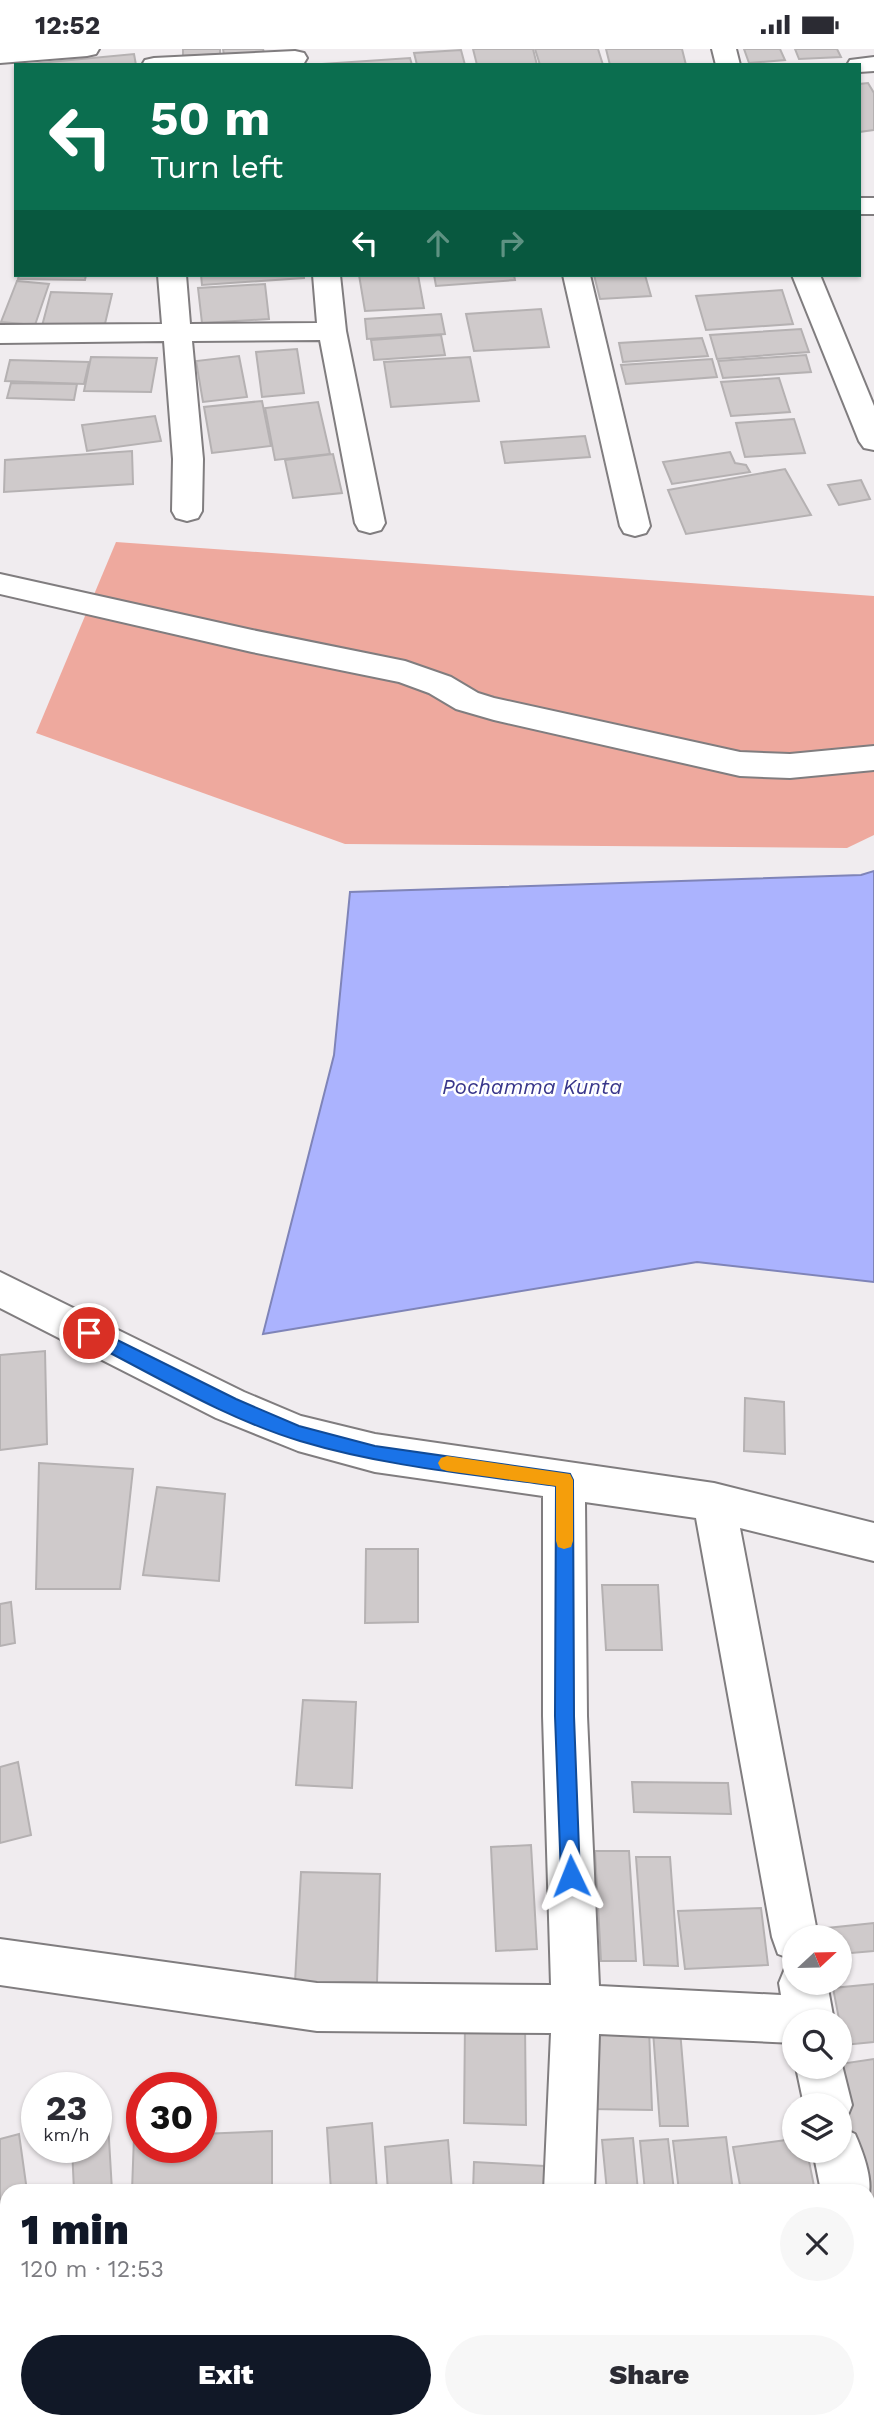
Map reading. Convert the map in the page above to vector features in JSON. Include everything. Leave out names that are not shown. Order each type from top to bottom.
[{"type":"street","points":[[0,56],[87,49]]},
{"type":"street","points":[[189,63],[295,57]]},
{"type":"street","points":[[172,277],[188,459],[187,511]]},
{"type":"street","points":[[327,277],[332,331],[370,523]]},
{"type":"street","points":[[576,277],[635,526]]},
{"type":"street","points":[[807,277],[874,441]]},
{"type":"street","points":[[0,334],[332,331]]},
{"type":"street","points":[[0,584],[252,641],[405,672],[440,685],[467,701],[494,709],[740,764],[765,767],[874,758]]},
{"type":"street","points":[[0,1289],[230,1405],[298,1433],[375,1453],[714,1501],[874,1542]]},
{"type":"street","points":[[564,1480],[565,1716],[576,2009],[569,2184]]},
{"type":"street","points":[[714,1501],[793,1925]]},
{"type":"street","points":[[0,1962],[317,2007],[808,2008]]},
{"type":"street","points":[[840,2163],[845,2184]]},
{"type":"shaded area","points":[[116,542],[874,596],[874,835],[847,848],[345,844],[36,733]]},
{"type":"water","name":"Pochamma Kunta","points":[[874,871],[874,1282],[697,1262],[263,1334],[334,1055],[350,892],[861,875]]},
{"type":"building","points":[[183,49],[220,49],[220,54],[183,56]]},
{"type":"building","points":[[223,49],[263,49],[264,53],[224,55]]},
{"type":"building","points":[[473,49],[533,49],[536,63],[476,63]]},
{"type":"building","points":[[535,49],[598,49],[602,63],[539,63]]},
{"type":"building","points":[[606,49],[682,49],[686,63],[610,63]]},
{"type":"building","points":[[744,49],[780,49],[785,60],[749,63]]},
{"type":"building","points":[[795,49],[837,49],[841,57],[799,59]]},
{"type":"building","points":[[461,50],[464,63],[416,63],[414,53]]},
{"type":"building","points":[[134,54],[136,63],[40,63]]},
{"type":"building","points":[[410,58],[411,63],[337,63]]},
{"type":"building","points":[[868,83],[874,93],[874,130],[861,132],[861,84]]},
{"type":"building","points":[[18,277],[86,277],[85,280]]},
{"type":"building","points":[[201,277],[304,277],[304,278],[202,285]]},
{"type":"building","points":[[359,277],[418,277],[424,308],[365,311]]},
{"type":"building","points":[[434,277],[514,277],[515,280],[436,286]]},
{"type":"building","points":[[594,277],[646,277],[651,296],[600,299]]},
{"type":"building","points":[[17,281],[49,284],[35,325],[1,322]]},
{"type":"building","points":[[265,284],[269,319],[202,323],[198,288]]},
{"type":"building","points":[[782,290],[793,324],[706,330],[696,296]]},
{"type":"building","points":[[51,292],[112,294],[104,328],[42,326]]},
{"type":"building","points":[[541,309],[549,347],[474,351],[466,314]]},
{"type":"building","points":[[441,314],[445,334],[367,339],[365,319]]},
{"type":"building","points":[[801,329],[809,352],[717,359],[710,335]]},
{"type":"building","points":[[441,335],[445,355],[374,360],[371,340]]},
{"type":"building","points":[[702,338],[708,356],[623,362],[619,343]]},
{"type":"building","points":[[297,349],[304,393],[262,397],[256,352]]},
{"type":"building","points":[[806,355],[811,372],[723,378],[718,361]]},
{"type":"building","points":[[239,356],[247,397],[203,402],[196,361]]},
{"type":"building","points":[[91,357],[157,358],[151,392],[84,391]]},
{"type":"building","points":[[470,357],[479,401],[391,407],[384,362]]},
{"type":"building","points":[[712,359],[717,377],[626,384],[621,365]]},
{"type":"building","points":[[10,360],[89,362],[84,384],[5,381]]},
{"type":"building","points":[[779,378],[790,412],[731,416],[721,382]]},
{"type":"building","points":[[11,383],[77,384],[74,400],[7,398]]},
{"type":"building","points":[[262,401],[271,446],[212,453],[204,407]]},
{"type":"building","points":[[318,402],[330,454],[275,460],[265,408]]},
{"type":"building","points":[[155,416],[161,441],[87,451],[82,425]]},
{"type":"building","points":[[794,419],[805,453],[745,457],[736,423]]},
{"type":"building","points":[[585,436],[590,457],[505,463],[501,442]]},
{"type":"building","points":[[132,451],[133,484],[4,492],[5,460]]},
{"type":"building","points":[[730,452],[735,463],[746,465],[750,472],[672,484],[663,462]]},
{"type":"building","points":[[333,454],[342,493],[293,498],[285,460]]},
{"type":"building","points":[[785,469],[811,515],[686,534],[668,490]]},
{"type":"building","points":[[861,480],[870,499],[839,505],[828,485]]},
{"type":"building","points":[[45,1351],[47,1444],[0,1450],[0,1355]]},
{"type":"building","points":[[745,1398],[784,1402],[785,1454],[744,1451]]},
{"type":"building","points":[[39,1463],[133,1469],[120,1589],[36,1589]]},
{"type":"building","points":[[157,1487],[225,1494],[219,1581],[143,1575]]},
{"type":"building","points":[[366,1549],[418,1549],[418,1622],[365,1623]]},
{"type":"building","points":[[602,1585],[658,1585],[662,1650],[606,1650]]},
{"type":"building","points":[[11,1602],[15,1643],[0,1646],[0,1604]]},
{"type":"building","points":[[303,1700],[356,1702],[352,1788],[296,1785]]},
{"type":"building","points":[[18,1762],[31,1835],[0,1843],[0,1767]]},
{"type":"building","points":[[632,1782],[728,1783],[731,1814],[634,1812]]},
{"type":"building","points":[[531,1845],[537,1949],[496,1951],[491,1847]]},
{"type":"building","points":[[595,1851],[629,1851],[636,1961],[601,1961]]},
{"type":"building","points":[[636,1857],[670,1857],[678,1966],[644,1965]]},
{"type":"building","points":[[301,1872],[380,1874],[377,1983],[295,1982]]},
{"type":"building","points":[[761,1908],[768,1965],[685,1969],[678,1911]]},
{"type":"building","points":[[874,1923],[874,1951],[852,1953],[852,1925]]},
{"type":"building","points":[[874,1984],[874,2042],[852,2044],[852,2009],[837,2009],[834,1995],[852,1995],[852,1986]]},
{"type":"building","points":[[465,2022],[525,2024],[526,2125],[464,2123]]},
{"type":"building","points":[[590,2027],[649,2028],[652,2110],[591,2109]]},
{"type":"building","points":[[680,2030],[688,2126],[660,2126],[653,2031]]},
{"type":"building","points":[[874,2059],[874,2184],[861,2184],[852,2141],[852,2093],[842,2093],[839,2079],[852,2079],[852,2062]]},
{"type":"building","points":[[372,2123],[376,2184],[331,2184],[327,2128]]},
{"type":"building","points":[[272,2131],[272,2184],[132,2184],[133,2163],[217,2163],[217,2133]]},
{"type":"building","points":[[19,2134],[26,2184],[0,2184],[0,2139]]},
{"type":"building","points":[[726,2137],[732,2184],[678,2184],[673,2141]]},
{"type":"building","points":[[633,2138],[637,2184],[606,2184],[602,2140]]},
{"type":"building","points":[[668,2139],[673,2184],[644,2184],[640,2141]]},
{"type":"building","points":[[448,2140],[451,2184],[388,2184],[385,2147]]},
{"type":"building","points":[[782,2141],[782,2163],[809,2163],[814,2184],[740,2184],[733,2147]]},
{"type":"building","points":[[474,2162],[544,2166],[544,2184],[473,2184]]},
{"type":"building","points":[[73,2163],[110,2163],[112,2184],[74,2184]]},
{"type":"slow traffic","points":[[447,1463],[564,1480],[564,1541]]},
{"type":"route","points":[[89,1333],[230,1405],[298,1433],[375,1453],[564,1480],[565,1716],[571,1876]]}]
